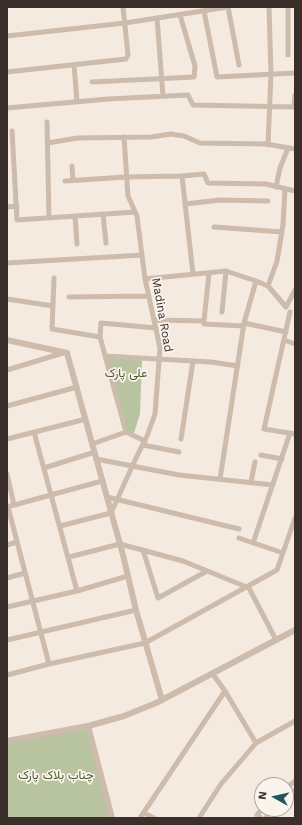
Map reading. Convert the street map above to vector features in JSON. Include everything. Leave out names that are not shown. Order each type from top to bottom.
[{"type":"street","points":[[7,72],[126,59],[128,55],[123,7]]},
{"type":"street","points":[[7,36],[125,23],[225,7],[239,65]]},
{"type":"street","points":[[268,145],[271,74],[269,7]]},
{"type":"street","points":[[288,7],[288,55]]},
{"type":"street","points":[[204,11],[217,77],[295,73]]},
{"type":"street","points":[[92,82],[194,77],[194,66],[180,15]]},
{"type":"street","points":[[156,18],[163,96]]},
{"type":"street","points":[[74,65],[77,102]]},
{"type":"street","points":[[7,108],[188,95],[193,105],[294,107],[295,95]]},
{"type":"street","points":[[47,122],[49,218]]},
{"type":"street","points":[[12,130],[17,220],[135,212]]},
{"type":"street","points":[[48,143],[77,138],[151,137],[171,134],[184,136],[200,143],[244,143],[295,149]]},
{"type":"street","name":"Madina Road","points":[[111,513],[144,443],[155,414],[160,360],[160,348],[145,279],[137,216],[128,196],[124,137]]},
{"type":"street","points":[[276,187],[280,168],[288,148]]},
{"type":"street","points":[[72,166],[73,180]]},
{"type":"street","points":[[65,181],[126,176],[182,176],[204,174],[208,183],[266,184],[295,191]]},
{"type":"street","points":[[182,176],[193,274]]},
{"type":"street","points":[[268,286],[277,261],[282,232],[285,189]]},
{"type":"street","points":[[185,204],[220,200],[268,201]]},
{"type":"street","points":[[7,207],[16,206]]},
{"type":"street","points":[[103,214],[106,243]]},
{"type":"street","points":[[75,216],[77,244]]},
{"type":"street","points":[[214,227],[282,232]]},
{"type":"street","points":[[7,263],[142,255]]},
{"type":"street","points":[[145,279],[226,271],[268,286],[286,307],[295,290]]},
{"type":"street","points":[[222,312],[226,271]]},
{"type":"street","points":[[204,321],[209,273]]},
{"type":"street","points":[[54,278],[52,329],[100,337]]},
{"type":"street","points":[[220,478],[244,324],[256,281]]},
{"type":"street","points":[[70,297],[149,296]]},
{"type":"street","points":[[7,299],[53,306]]},
{"type":"street","points":[[253,543],[282,458],[294,434],[264,429],[290,312]]},
{"type":"street","points":[[154,320],[204,321],[204,324],[244,324],[286,332]]},
{"type":"street","points":[[156,328],[101,323],[100,337],[126,432],[144,443],[179,452]]},
{"type":"street","points":[[7,340],[68,353],[120,544],[136,610],[162,700]]},
{"type":"street","points":[[284,340],[295,344]]},
{"type":"street","points":[[7,370],[64,352]]},
{"type":"street","points":[[105,356],[193,361],[238,366]]},
{"type":"street","points":[[182,439],[193,361]]},
{"type":"street","points":[[7,406],[77,387]]},
{"type":"street","points":[[7,439],[86,419]]},
{"type":"street","points":[[34,432],[77,590]]},
{"type":"street","points":[[92,444],[126,432]]},
{"type":"street","points":[[44,468],[96,455],[179,475],[273,484]]},
{"type":"street","points":[[261,455],[282,458]]},
{"type":"street","points":[[251,482],[255,462]]},
{"type":"street","points":[[7,474],[14,505]]},
{"type":"street","points":[[50,664],[7,507],[102,482]]},
{"type":"street","points":[[107,497],[239,530]]},
{"type":"street","points":[[60,526],[111,513]]},
{"type":"street","points":[[7,675],[145,642],[277,570],[295,518]]},
{"type":"street","points":[[239,538],[283,553]]},
{"type":"street","points":[[7,545],[17,542]]},
{"type":"street","points":[[69,557],[120,544],[183,561],[249,588],[276,640]]},
{"type":"street","points":[[144,550],[158,598],[207,571]]},
{"type":"street","points":[[7,578],[25,573]]},
{"type":"street","points":[[7,607],[128,576]]},
{"type":"street","points":[[7,640],[136,610]]},
{"type":"street","points":[[7,741],[88,726],[124,716],[162,700],[295,630]]},
{"type":"street","points":[[212,673],[225,691],[256,743]]},
{"type":"street","points":[[154,818],[142,816],[225,691]]},
{"type":"street","points":[[198,818],[222,784],[256,743],[295,720]]},
{"type":"street","points":[[88,726],[112,818]]},
{"type":"green space","name":"علی پارک","points":[[105,355],[142,359],[140,414],[133,436],[126,432]]},
{"type":"green space","name":"چناب بلاک پارک","points":[[88,726],[112,818],[7,818],[7,741]]}]
